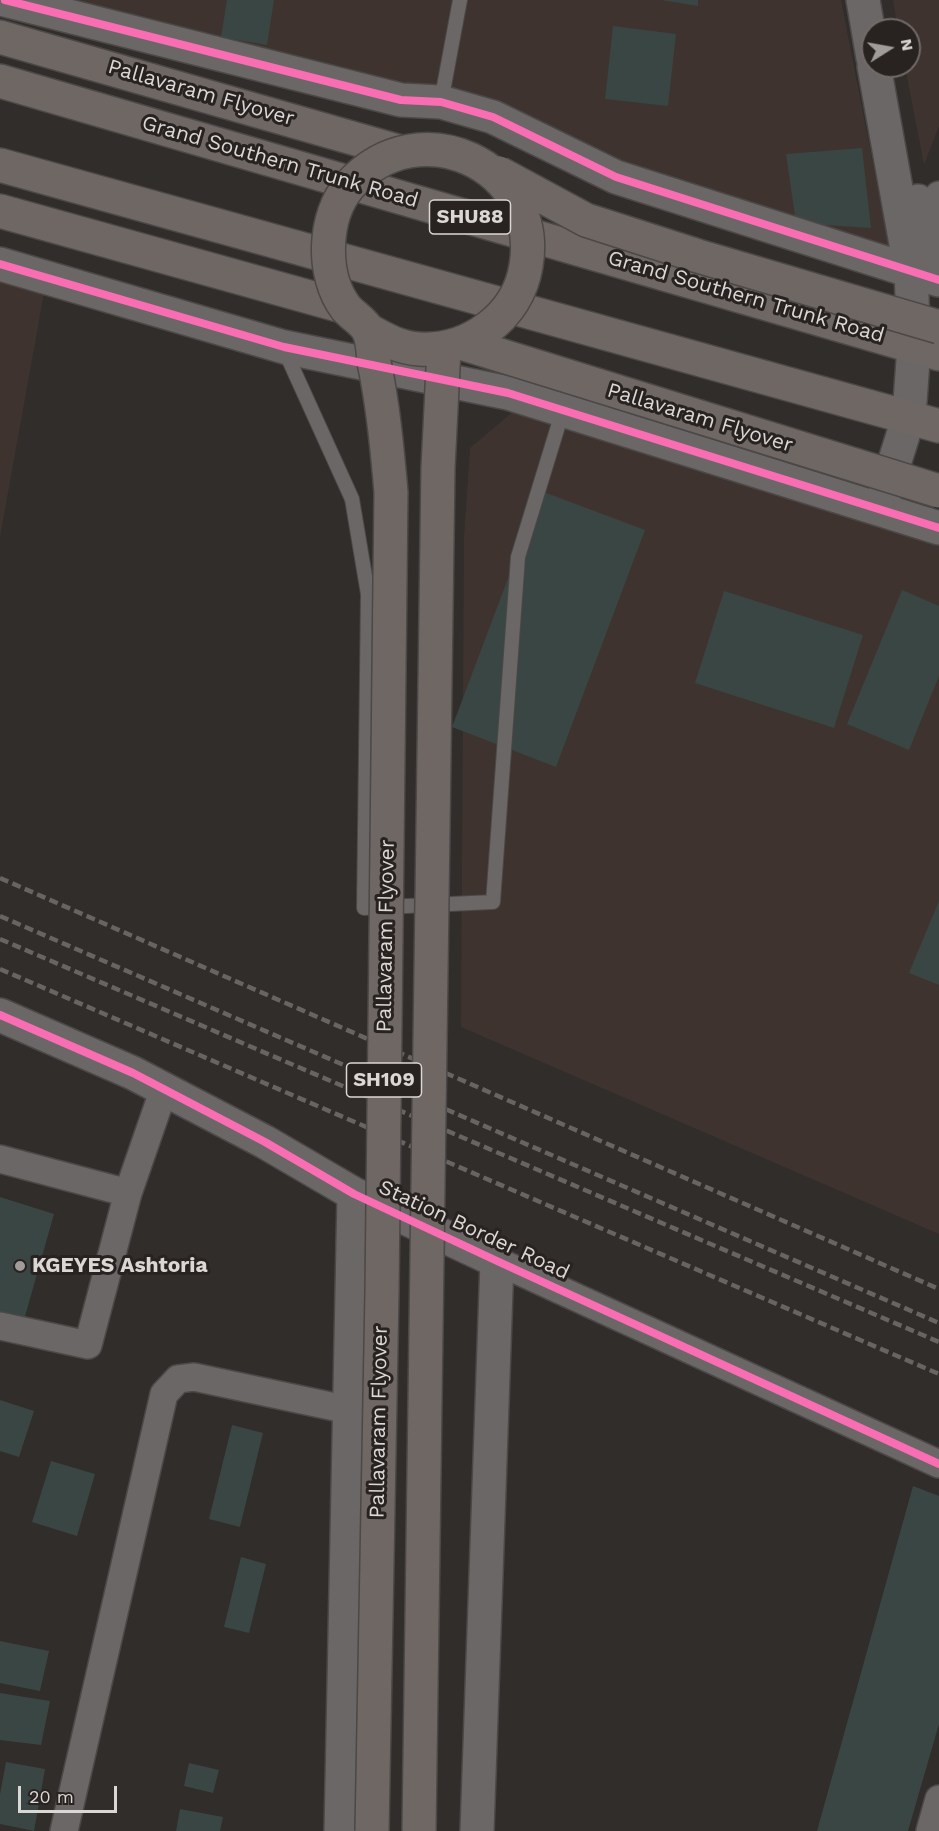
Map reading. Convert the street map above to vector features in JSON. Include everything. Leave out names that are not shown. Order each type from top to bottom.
[{"type":"main road","name":"Pallavaram Flyover","points":[[0,37],[401,152]]},
{"type":"main road","name":"Grand Southern Trunk Road","points":[[0,81],[931,342]]},
{"type":"main road","name":"Pallavaram Flyover","points":[[476,161],[500,180],[518,206],[527,235],[526,266],[517,296],[498,320],[474,339],[452,346],[417,349],[392,343],[368,330],[345,307],[332,278],[328,246],[334,214],[349,186],[372,165],[401,152],[427,148],[452,151],[476,161],[586,220],[698,256],[931,342]]},
{"type":"main road","points":[[0,165],[924,421]]},
{"type":"main road","name":"Pallavaram Flyover","points":[[0,211],[345,307]]},
{"type":"main road","name":"Pallavaram Flyover","points":[[368,330],[385,414],[391,492],[382,1291],[372,1831]]},
{"type":"main road","name":"Pallavaram Flyover","points":[[452,346],[939,491]]},
{"type":"main road","name":"SH109","points":[[419,1831],[438,480],[452,346]]},
{"type":"street","points":[[5,0],[400,100],[441,102],[493,117],[616,177],[925,276]]},
{"type":"street","points":[[863,0],[866,18]]},
{"type":"street","points":[[886,0],[888,18]]},
{"type":"street","points":[[877,78],[925,276],[931,342],[924,421],[880,510]]},
{"type":"street","points":[[898,78],[932,247]]},
{"type":"street","points":[[932,247],[939,195]]},
{"type":"street","points":[[0,264],[284,347],[508,393],[939,528]]},
{"type":"street","name":"Station Border Road","points":[[0,1015],[133,1073],[265,1142],[354,1194],[497,1262],[939,1464]]},
{"type":"street","points":[[0,1326],[88,1345],[128,1193],[164,1089]]},
{"type":"street","points":[[0,1159],[128,1193]]},
{"type":"street","points":[[341,1831],[354,1194]]},
{"type":"street","points":[[477,1831],[497,1262]]},
{"type":"street","points":[[64,1831],[164,1394],[178,1379],[194,1377],[349,1410]]},
{"type":"street","points":[[930,1831],[939,1799]]},
{"type":"lane","points":[[441,102],[460,0]]},
{"type":"lane","points":[[284,347],[352,499],[368,594],[364,908],[493,902],[518,557],[563,410]]},
{"type":"shaded area","points":[[36,0],[841,0],[890,251],[796,223]]},
{"type":"shaded area","points":[[893,0],[939,0],[939,126],[924,165],[907,78],[921,78],[921,18],[896,18]]},
{"type":"shaded area","points":[[0,282],[44,293],[0,537]]},
{"type":"shaded area","points":[[521,405],[939,537],[939,1234],[461,1027],[464,538],[470,448]]},
{"type":"building","points":[[227,0],[274,0],[267,45],[221,37]]},
{"type":"building","points":[[661,0],[698,0],[698,6]]},
{"type":"building","points":[[613,26],[676,34],[668,106],[605,99]]},
{"type":"building","points":[[862,148],[871,228],[796,223],[786,154]]},
{"type":"building","points":[[541,491],[645,530],[556,767],[452,727]]},
{"type":"building","points":[[902,590],[939,606],[939,676],[909,750],[847,724]]},
{"type":"building","points":[[724,591],[863,635],[834,728],[695,683]]},
{"type":"building","points":[[939,901],[939,985],[909,973]]},
{"type":"building","name":"KGEYES Ashtoria","points":[[0,1197],[54,1214],[22,1327],[0,1319]]},
{"type":"building","points":[[0,1400],[34,1411],[19,1457],[0,1451]]},
{"type":"building","points":[[232,1425],[263,1433],[240,1527],[209,1519]]},
{"type":"building","points":[[51,1461],[95,1474],[77,1536],[32,1522]]},
{"type":"building","points":[[913,1486],[939,1496],[939,1724],[908,1831],[817,1831]]},
{"type":"building","points":[[241,1557],[266,1564],[249,1633],[224,1627]]},
{"type":"building","points":[[0,1641],[49,1651],[40,1691],[0,1683]]},
{"type":"building","points":[[0,1693],[50,1701],[41,1745],[0,1740]]},
{"type":"building","points":[[6,1762],[45,1769],[34,1831],[0,1824],[0,1794]]},
{"type":"building","points":[[189,1763],[219,1770],[213,1793],[184,1786]]},
{"type":"building","points":[[180,1809],[223,1817],[220,1831],[176,1831]]},
{"type":"railway","points":[[0,878],[939,1289]]},
{"type":"railway","points":[[0,916],[939,1323]]},
{"type":"railway","points":[[0,939],[939,1342]]},
{"type":"railway","points":[[0,969],[939,1374]]},
{"type":"cycle path","points":[[5,0],[401,100],[441,102],[493,117],[616,177],[939,280]]},
{"type":"cycle path","points":[[0,264],[284,347],[508,393],[939,528]]},
{"type":"cycle path","points":[[0,1015],[133,1073],[265,1142],[354,1194],[939,1464]]},
{"type":"place","name":"KGEYES Ashtoria","points":[[20,1266]]}]
